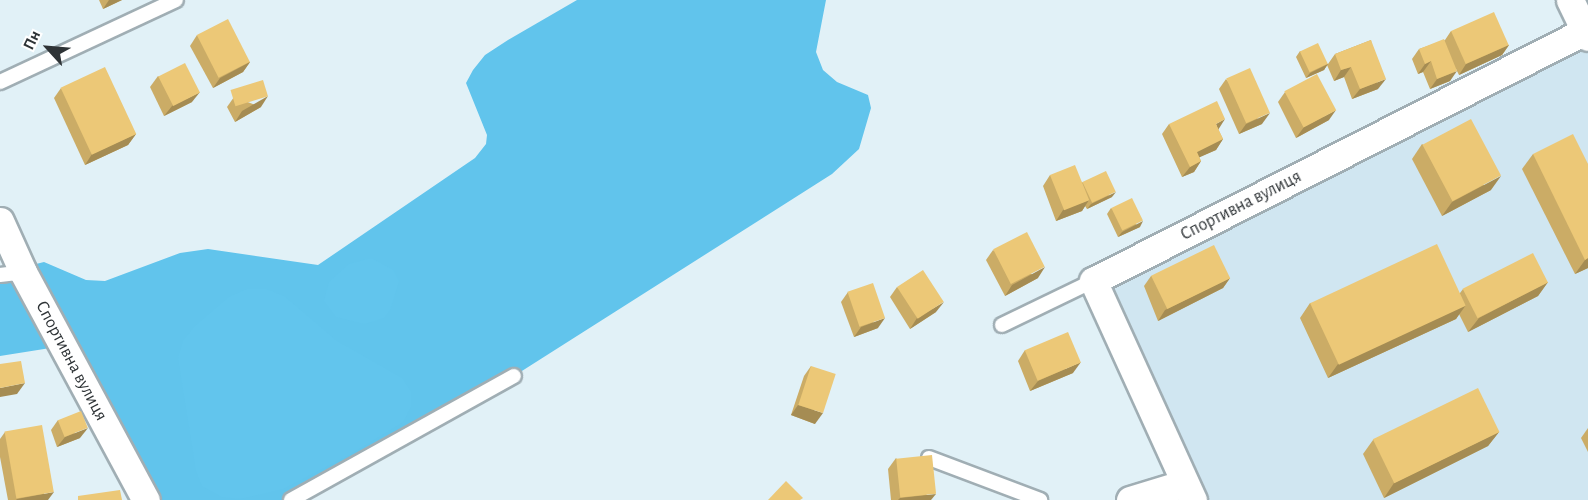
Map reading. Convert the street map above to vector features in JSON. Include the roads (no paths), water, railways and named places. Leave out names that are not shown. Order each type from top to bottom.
[{"type":"street","points":[[1574,2],[1587,34]]},
{"type":"street","name":"Спортивна вулиця","points":[[1093,281],[1587,34]]},
{"type":"street","name":"Спортивна вулиця","points":[[0,221],[12,273],[146,500]]},
{"type":"street","points":[[1093,281],[1188,492],[1130,500]]},
{"type":"lane","points":[[0,82],[176,0]]},
{"type":"lane","points":[[1002,325],[1093,281]]},
{"type":"lane","points":[[291,500],[514,376]]},
{"type":"lane","points":[[929,458],[1040,500]]}]
